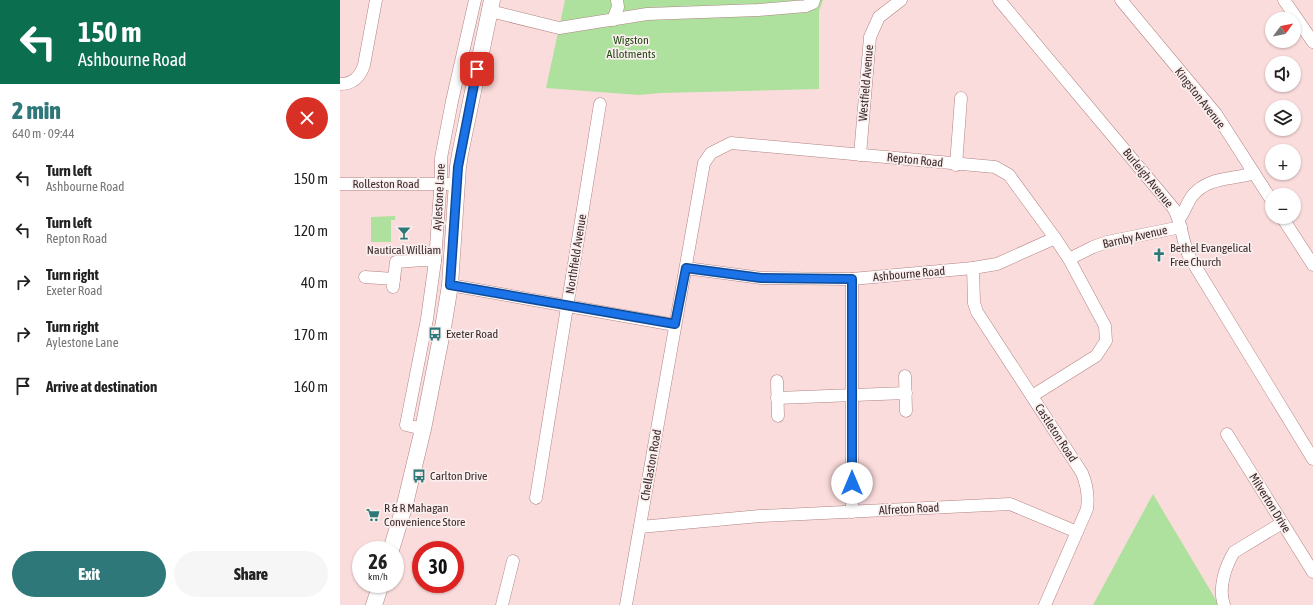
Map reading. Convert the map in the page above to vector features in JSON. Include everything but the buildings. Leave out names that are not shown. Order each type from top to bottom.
[{"type":"main road","name":"Aylestone Lane","points":[[394,541],[405,504],[424,428],[450,285],[460,154],[491,6]]},
{"type":"main road","points":[[374,605],[378,593]]},
{"type":"street","points":[[340,84],[347,84],[354,81],[362,72],[376,0]]},
{"type":"street","name":"Aylestone Lane","points":[[424,428],[406,425],[426,319],[435,261],[442,151],[475,0]]},
{"type":"street","points":[[613,20],[618,7],[617,0]]},
{"type":"street","points":[[491,6],[559,28],[647,14],[758,10],[806,6],[813,3],[814,0]]},
{"type":"street","name":"Westfield Avenue","points":[[860,155],[870,37],[879,17],[901,0]]},
{"type":"street","name":"Burleigh Avenue","points":[[999,0],[1166,199],[1180,223],[1184,246],[1189,256],[1313,459]]},
{"type":"street","name":"Kingston Avenue","points":[[1121,0],[1216,114],[1265,190]]},
{"type":"street","points":[[1284,0],[1309,28],[1313,42]]},
{"type":"street","points":[[956,164],[961,98]]},
{"type":"street","name":"Northfield Avenue","points":[[536,498],[600,104]]},
{"type":"street","name":"Repton Road","points":[[675,324],[704,163],[711,153],[731,143],[995,167],[1009,175],[1055,238],[1069,259],[1105,326],[1106,341],[1096,356],[1032,396]]},
{"type":"street","points":[[1180,223],[1193,195],[1204,186],[1218,180],[1254,173]]},
{"type":"street","name":"Rolleston Road","points":[[340,184],[457,184]]},
{"type":"street","name":"Barnby Avenue","points":[[1069,259],[1107,242],[1180,223]]},
{"type":"street","points":[[1287,224],[1313,265]]},
{"type":"street","name":"Ashbourne Road","points":[[686,268],[761,278],[852,279],[973,268],[996,264],[1055,238]]},
{"type":"street","points":[[365,277],[393,283],[392,260],[435,261]]},
{"type":"street","name":"Castleton Road","points":[[973,268],[974,303],[976,312],[1082,473],[1088,492],[1086,509],[1045,605]]},
{"type":"street","points":[[852,279],[852,512]]},
{"type":"street","points":[[450,285],[675,324]]},
{"type":"street","name":"Chellaston Road","points":[[626,605],[675,324]]},
{"type":"street","points":[[905,376],[906,411]]},
{"type":"street","points":[[777,381],[778,416]]},
{"type":"street","points":[[778,398],[906,393]]},
{"type":"street","name":"Milverton Drive","points":[[1228,434],[1313,572]]},
{"type":"street","name":"Alfreton Road","points":[[640,527],[760,516],[1010,504],[1077,532]]},
{"type":"street","points":[[1224,605],[1221,588],[1229,560],[1234,552],[1282,523]]},
{"type":"street","points":[[502,605],[513,561]]},
{"type":"green space","name":"Wigston Allotments","points":[[565,0],[823,0],[819,11],[819,89],[661,93],[639,95],[546,88]]},
{"type":"green space","points":[[395,216],[395,220],[391,220],[391,242],[371,242],[371,217]]},
{"type":"green space","points":[[1153,494],[1219,605],[1093,605]]},
{"type":"place","name":"Nautical William","points":[[404,233]]},
{"type":"place","name":"Bethel Evangelical Free Church","points":[[1159,255]]},
{"type":"place","name":"Exeter Road","points":[[435,334]]},
{"type":"place","name":"Carlton Drive","points":[[419,476]]},
{"type":"place","name":"R & R Mahagan Convenience Store","points":[[373,515]]},
{"type":"route","points":[[477,69],[458,167],[450,285],[675,324],[686,268],[761,278],[852,279],[852,483]]}]
